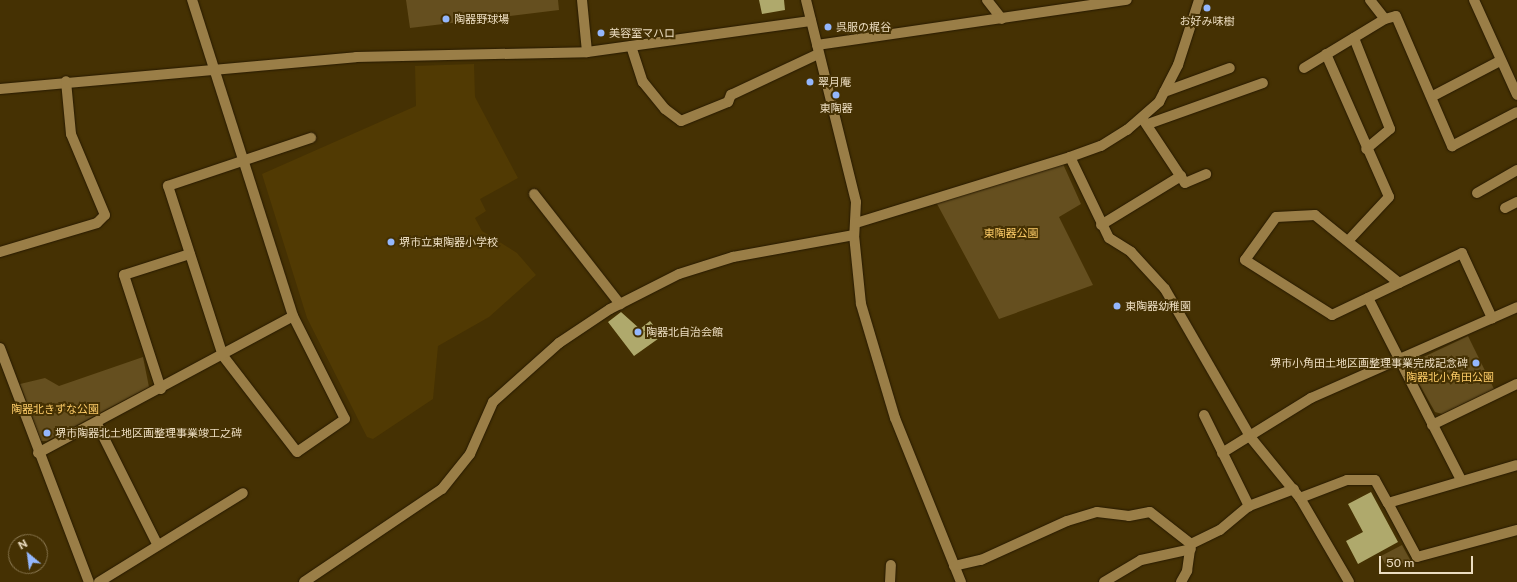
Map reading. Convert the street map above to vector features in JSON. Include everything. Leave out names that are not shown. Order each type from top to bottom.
[{"type":"street","points":[[192,0],[216,70],[244,160],[293,316],[345,419],[297,452],[223,356],[168,186],[244,160],[311,138]]},
{"type":"street","points":[[582,0],[587,52]]},
{"type":"street","points":[[806,0],[856,202],[856,222],[854,234],[861,304],[893,410],[961,582]]},
{"type":"street","points":[[987,0],[1002,20]]},
{"type":"street","points":[[631,46],[643,82],[665,109],[681,122],[728,102],[731,95],[817,49],[1127,0]]},
{"type":"street","points":[[1144,121],[1164,92],[1178,65],[1199,0]]},
{"type":"street","points":[[1370,0],[1385,19]]},
{"type":"street","points":[[1474,0],[1500,61],[1517,95]]},
{"type":"street","points":[[1304,68],[1385,19],[1396,16],[1420,78],[1433,96],[1452,146],[1517,112]]},
{"type":"street","points":[[0,89],[66,81],[216,70],[356,57],[587,52],[811,21]]},
{"type":"street","points":[[1354,38],[1390,129],[1366,149]]},
{"type":"street","points":[[1326,54],[1366,149],[1389,197],[1348,241]]},
{"type":"street","points":[[1433,96],[1500,61]]},
{"type":"street","points":[[1164,92],[1230,68]]},
{"type":"street","points":[[0,252],[97,224],[105,215],[71,134],[66,81]]},
{"type":"street","points":[[856,222],[1070,157],[1101,146],[1144,121],[1263,83]]},
{"type":"street","points":[[1144,121],[1185,183],[1206,174]]},
{"type":"street","points":[[1070,157],[1108,238],[1131,252],[1165,289],[1251,438],[1297,493],[1349,582]]},
{"type":"street","points":[[1477,193],[1517,170]]},
{"type":"street","points":[[1101,225],[1181,176]]},
{"type":"street","points":[[534,194],[620,304]]},
{"type":"street","points":[[1505,208],[1517,202]]},
{"type":"street","points":[[1399,283],[1315,215],[1276,217],[1245,260],[1332,314],[1368,298],[1462,253],[1492,318]]},
{"type":"street","points":[[304,582],[442,489],[470,454],[493,402],[559,343],[620,304],[679,274],[733,257],[854,234]]},
{"type":"street","points":[[161,389],[124,275],[190,254]]},
{"type":"street","points":[[1368,298],[1399,362],[1461,480]]},
{"type":"street","points":[[1222,453],[1251,438],[1311,398],[1399,362],[1517,307]]},
{"type":"street","points":[[38,453],[97,424],[223,356],[293,316]]},
{"type":"street","points":[[0,348],[38,453],[90,582]]},
{"type":"street","points":[[1432,425],[1517,384]]},
{"type":"street","points":[[1204,414],[1249,506]]},
{"type":"street","points":[[97,424],[156,544]]},
{"type":"street","points":[[1388,502],[1517,465]]},
{"type":"street","points":[[1104,582],[1141,560],[1191,547],[1220,530],[1249,506],[1347,480],[1375,480],[1417,556],[1517,530]]},
{"type":"street","points":[[99,582],[156,544],[242,493]]},
{"type":"street","points":[[954,566],[981,560],[1067,521],[1097,512],[1129,516],[1150,512],[1191,547]]},
{"type":"street","points":[[1181,582],[1191,547]]},
{"type":"street","points":[[890,582],[891,565]]},
{"type":"shaded area","name":"堺市立東陶器小学校","points":[[474,64],[475,97],[518,178],[480,199],[486,211],[475,218],[482,231],[517,253],[536,275],[489,317],[438,346],[433,399],[373,439],[367,437],[307,318],[262,174],[416,106],[415,66]]},
{"type":"green space","name":"陶器野球場","points":[[406,0],[558,0],[559,10],[410,28]]},
{"type":"green space","name":"東陶器公園","points":[[1063,164],[1081,204],[1059,217],[1093,285],[999,319],[936,202]]},
{"type":"green space","name":"陶器北小角田公園","points":[[1468,336],[1494,389],[1442,414],[1435,412],[1410,368],[1413,362]]},
{"type":"green space","name":"陶器北きずな公園","points":[[143,357],[149,387],[47,441],[41,441],[20,384],[45,378],[59,386]]},
{"type":"green space","points":[[1402,545],[1412,563],[1385,564],[1381,556]]},
{"type":"building","points":[[759,0],[784,0],[785,10],[762,14]]},
{"type":"building","name":"陶器北自治会館","points":[[621,312],[640,329],[650,321],[662,336],[634,356],[608,322]]},
{"type":"building","points":[[1371,492],[1398,542],[1358,564],[1346,541],[1363,532],[1348,504]]},
{"type":"place","name":"お好み味樹","points":[[1207,8]]},
{"type":"place","name":"陶器野球場","points":[[446,19]]},
{"type":"place","name":"呉服の梶谷","points":[[828,27]]},
{"type":"place","name":"美容室マハロ","points":[[601,33]]},
{"type":"place","name":"翠月庵","points":[[810,82]]},
{"type":"place","name":"東陶器","points":[[836,95]]},
{"type":"place","name":"堺市立東陶器小学校","points":[[391,242]]},
{"type":"place","name":"東陶器幼稚園","points":[[1117,306]]},
{"type":"place","name":"陶器北自治会館","points":[[638,332]]},
{"type":"place","name":"堺市小角田土地区画整理事業完成記念碑","points":[[1476,363]]},
{"type":"place","name":"堺市陶器北土地区画整理事業竣工之碑","points":[[47,433]]}]
